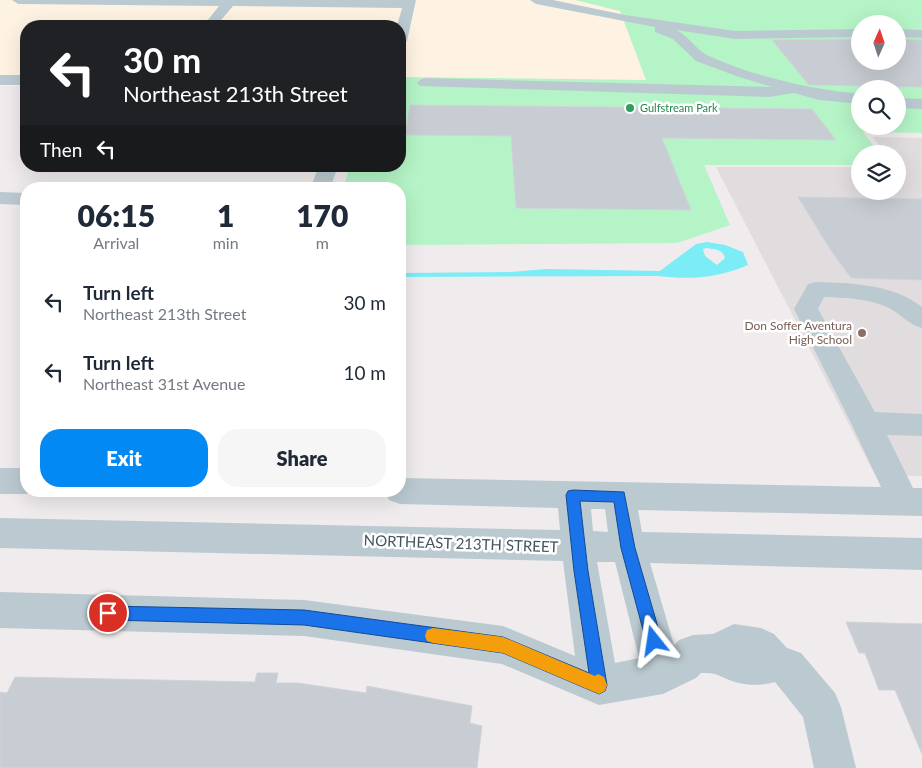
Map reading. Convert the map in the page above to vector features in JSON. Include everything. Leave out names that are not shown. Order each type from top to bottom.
[{"type":"street","points":[[18,0],[409,2],[405,20]]},
{"type":"street","points":[[536,0],[640,22],[735,35],[851,33]]},
{"type":"street","points":[[214,20],[231,1]]},
{"type":"street","points":[[640,22],[678,36],[701,58],[744,74],[819,95],[851,98]]},
{"type":"street","points":[[906,33],[922,34]]},
{"type":"street","points":[[0,80],[20,80]]},
{"type":"street","points":[[425,83],[769,92],[794,88]]},
{"type":"street","points":[[906,103],[922,104]]},
{"type":"street","points":[[0,198],[20,199]]},
{"type":"street","points":[[913,502],[866,423],[806,310],[816,289],[860,291],[889,297],[911,309],[922,320]]},
{"type":"street","points":[[866,423],[922,425]]},
{"type":"street","points":[[0,480],[20,481]]},
{"type":"street","points":[[406,491],[913,502]]},
{"type":"street","points":[[573,495],[578,547],[599,685]]},
{"type":"street","points":[[619,496],[628,548],[663,674]]},
{"type":"street","name":"NORTHEAST 213TH STREET","points":[[0,533],[922,554]]},
{"type":"street","points":[[0,610],[304,618],[503,645],[599,685],[663,674],[682,664],[693,654],[717,653],[739,664],[781,665],[821,707],[835,768]]},
{"type":"shaded area","points":[[0,0],[922,0],[906,59],[906,15],[851,15],[851,70],[903,70],[900,80],[851,80],[851,89],[406,90],[406,20],[20,20],[20,86],[0,86]]},
{"type":"shaded area","name":"Don Soffer Aventura High School","points":[[873,137],[922,138],[922,476],[875,475],[716,167],[851,167],[851,200],[906,200],[906,145],[879,145]]},
{"type":"green space","name":"Gulfstream Park","points":[[575,0],[922,0],[922,133],[906,133],[906,80],[851,80],[851,135],[865,135],[873,145],[851,145],[851,165],[704,165],[730,225],[677,243],[406,245],[406,182],[345,182],[348,172],[406,172],[406,77],[646,80],[620,11]]},
{"type":"water","points":[[707,242],[725,245],[743,252],[748,265],[726,273],[692,278],[658,276],[406,277],[406,273],[510,272],[547,269],[660,271],[696,244]],"holes":[[[703,249],[715,249],[722,252],[725,258],[717,265],[705,256]]]},
{"type":"building","points":[[851,39],[851,70],[906,70],[906,39],[922,40],[922,87],[906,87],[906,80],[851,80],[851,86],[809,85],[772,40]]},
{"type":"building","points":[[410,105],[812,109],[836,140],[662,138],[691,210],[516,208],[511,136],[406,135]]},
{"type":"building","points":[[798,197],[851,198],[851,200],[922,199],[922,280],[851,278],[830,249]]},
{"type":"building","points":[[846,622],[922,624],[922,754],[895,690],[879,690],[865,653],[859,653]]},
{"type":"building","points":[[257,673],[278,673],[276,683],[298,683],[366,693],[367,686],[472,706],[470,723],[482,726],[477,768],[0,768],[0,692],[7,693],[15,677],[255,682]]},
{"type":"slow traffic","points":[[433,636],[503,645],[599,685],[598,683]]},
{"type":"place","name":"Gulfstream Park","points":[[630,108]]},
{"type":"place","name":"Don Soffer Aventura High School","points":[[862,333]]},
{"type":"route","points":[[108,613],[304,618],[503,645],[599,685],[581,571],[573,495],[619,496],[628,548],[654,641]]}]
